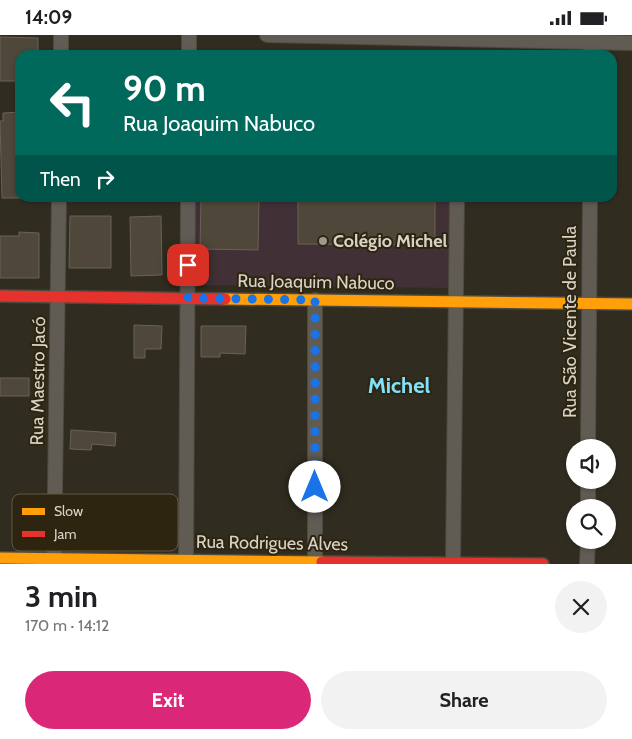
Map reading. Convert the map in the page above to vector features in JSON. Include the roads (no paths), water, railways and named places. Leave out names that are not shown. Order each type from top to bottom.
[{"type":"main road","name":"Rua Joaquim Nabuco","points":[[0,296],[632,304]]},
{"type":"main road","name":"Rua Rodrigues Alves","points":[[0,558],[54,561],[543,564]]},
{"type":"street","points":[[61,35],[61,50]]},
{"type":"street","points":[[189,35],[189,50]]},
{"type":"street","points":[[267,35],[458,38],[591,44],[632,43]]},
{"type":"street","name":"Rua Maestro Jacó","points":[[55,494],[59,202]]},
{"type":"street","points":[[186,562],[188,202]]},
{"type":"street","points":[[453,563],[457,202]]},
{"type":"street","name":"Rua São Vicente de Paula","points":[[588,439],[590,202]]},
{"type":"street","points":[[315,300],[315,563]]},
{"type":"street","points":[[587,564],[588,549]]},
{"type":"place","name":"Colégio Michel","points":[[323,241]]},
{"type":"district","name":"Michel","points":[[399,385]]}]
